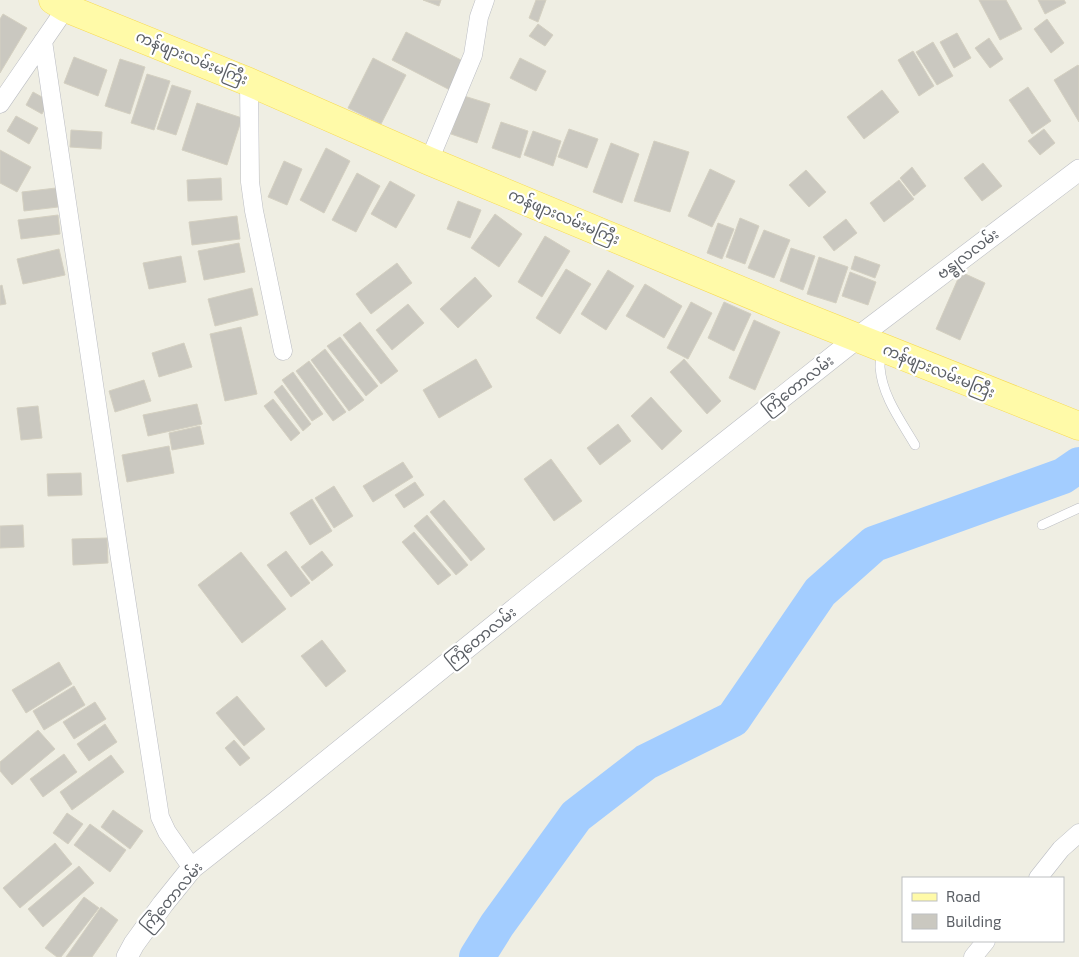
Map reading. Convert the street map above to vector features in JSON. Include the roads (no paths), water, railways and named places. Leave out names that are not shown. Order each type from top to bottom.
[{"type":"main road","name":"ကန်ဖျားလမ်းမကြီး","points":[[60,4],[250,82],[429,161],[790,311],[1079,426]]},
{"type":"street","points":[[429,161],[473,55],[479,17],[485,0]]},
{"type":"street","points":[[0,104],[44,41],[60,4]]},
{"type":"street","points":[[44,41],[160,817],[167,832],[192,868]]},
{"type":"street","points":[[250,82],[250,182],[254,211],[283,351]]},
{"type":"street","name":"ဗန္ဓုလလမ်း","points":[[857,338],[1079,170]]},
{"type":"street","name":"ကြံတောလမ်း","points":[[127,957],[162,904],[192,868],[857,338]]},
{"type":"street","points":[[1039,877],[1061,850],[1079,833]]},
{"type":"street","points":[[973,957],[985,942]]},
{"type":"lane","points":[[882,348],[880,366],[883,383],[893,408],[915,445]]},
{"type":"lane","points":[[1042,525],[1079,508]]},
{"type":"waterway","points":[[477,957],[497,925],[576,816],[646,762],[733,719],[820,592],[874,544],[1063,476],[1079,465]]}]
